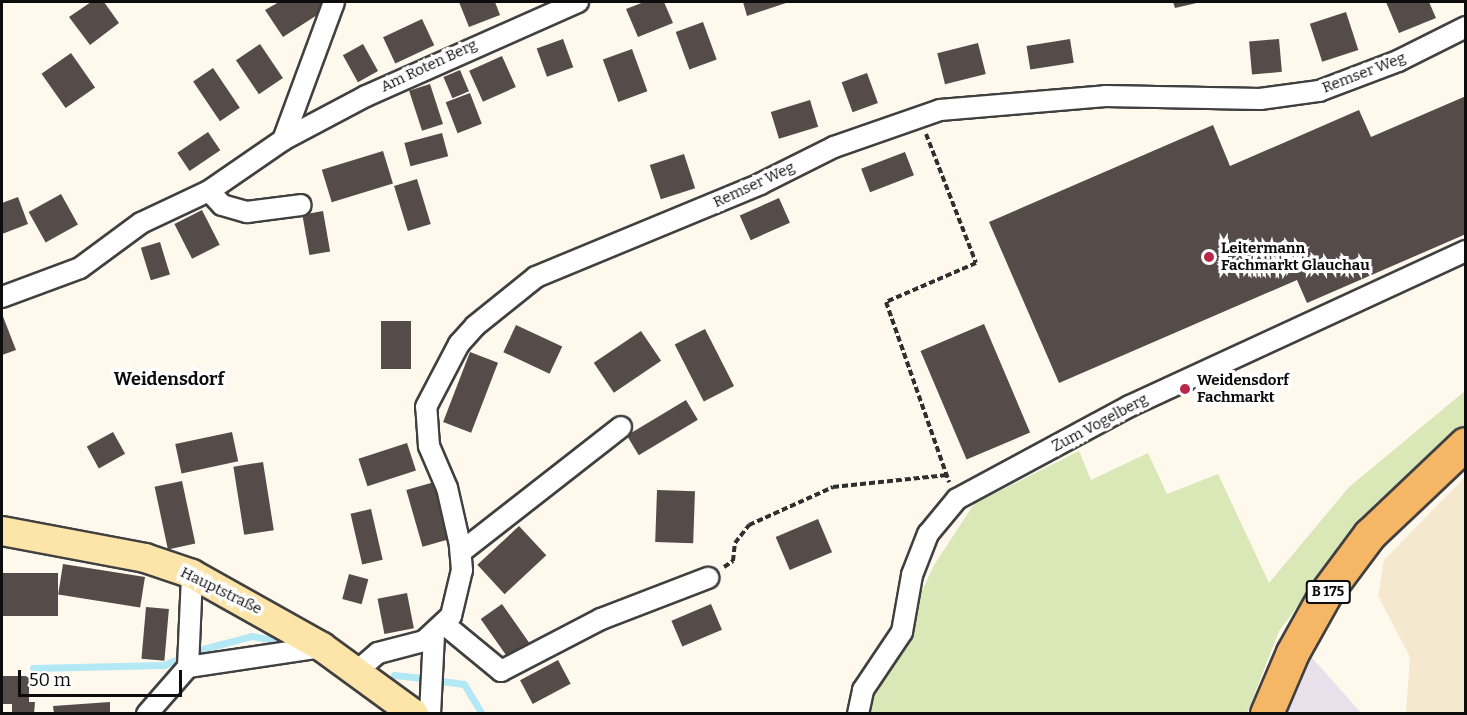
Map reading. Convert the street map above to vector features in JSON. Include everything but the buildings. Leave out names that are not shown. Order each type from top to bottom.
[{"type":"main road","name":"B 175","points":[[1267,714],[1293,653],[1326,594],[1370,535],[1466,444]]},
{"type":"main road","name":"Hauptstraße","points":[[2,531],[145,558],[192,574],[322,647],[414,714]]},
{"type":"street","points":[[283,140],[334,2]]},
{"type":"street","name":"Am Roten Berg","points":[[2,297],[80,268],[141,223],[209,191],[283,140],[407,76],[578,2]]},
{"type":"street","name":"Remser Weg","points":[[439,629],[458,597],[460,552],[454,511],[424,426],[426,407],[440,378],[475,326],[536,277],[760,184],[834,147],[919,117],[975,105],[1105,96],[1260,99],[1319,91],[1398,61],[1466,27]]},
{"type":"street","points":[[209,191],[222,205],[247,212],[301,205]]},
{"type":"street","name":"Zum Vogelberg","points":[[858,714],[863,690],[902,632],[912,575],[928,534],[957,498],[1130,406],[1466,251]]},
{"type":"street","points":[[460,552],[621,427]]},
{"type":"street","points":[[147,714],[188,667],[192,574]]},
{"type":"street","points":[[439,629],[501,671],[600,619],[708,578]]},
{"type":"street","points":[[356,672],[378,653],[439,629]]},
{"type":"street","points":[[430,714],[439,629]]},
{"type":"street","points":[[188,667],[322,647]]},
{"type":"path","points":[[919,117],[976,263],[885,302],[946,475],[957,498]]},
{"type":"path","points":[[708,578],[733,561],[735,543],[749,525],[833,488],[946,475]]},
{"type":"shaded area","points":[[1465,477],[1465,713],[1406,713],[1410,657],[1378,596],[1384,560]]},
{"type":"shaded area","points":[[1308,653],[1361,713],[1282,714]]},
{"type":"green space","points":[[1465,391],[1465,424],[1374,505],[1279,631],[1247,713],[865,714],[934,565],[974,504],[1079,451],[1091,480],[1148,453],[1167,494],[1218,474],[1269,583],[1349,487]]},
{"type":"waterway","points":[[199,650],[252,636],[272,640]]},
{"type":"waterway","points":[[33,668],[164,665],[178,659]]},
{"type":"waterway","points":[[394,675],[425,678]]},
{"type":"waterway","points":[[435,680],[464,684],[482,714]]},
{"type":"place","name":"Leitermann Fachmarkt Glauchau","points":[[1209,257]]},
{"type":"place","name":"Weidensdorf Fachmarkt","points":[[1185,389]]},
{"type":"district","name":"Weidensdorf","points":[[169,379]]}]
